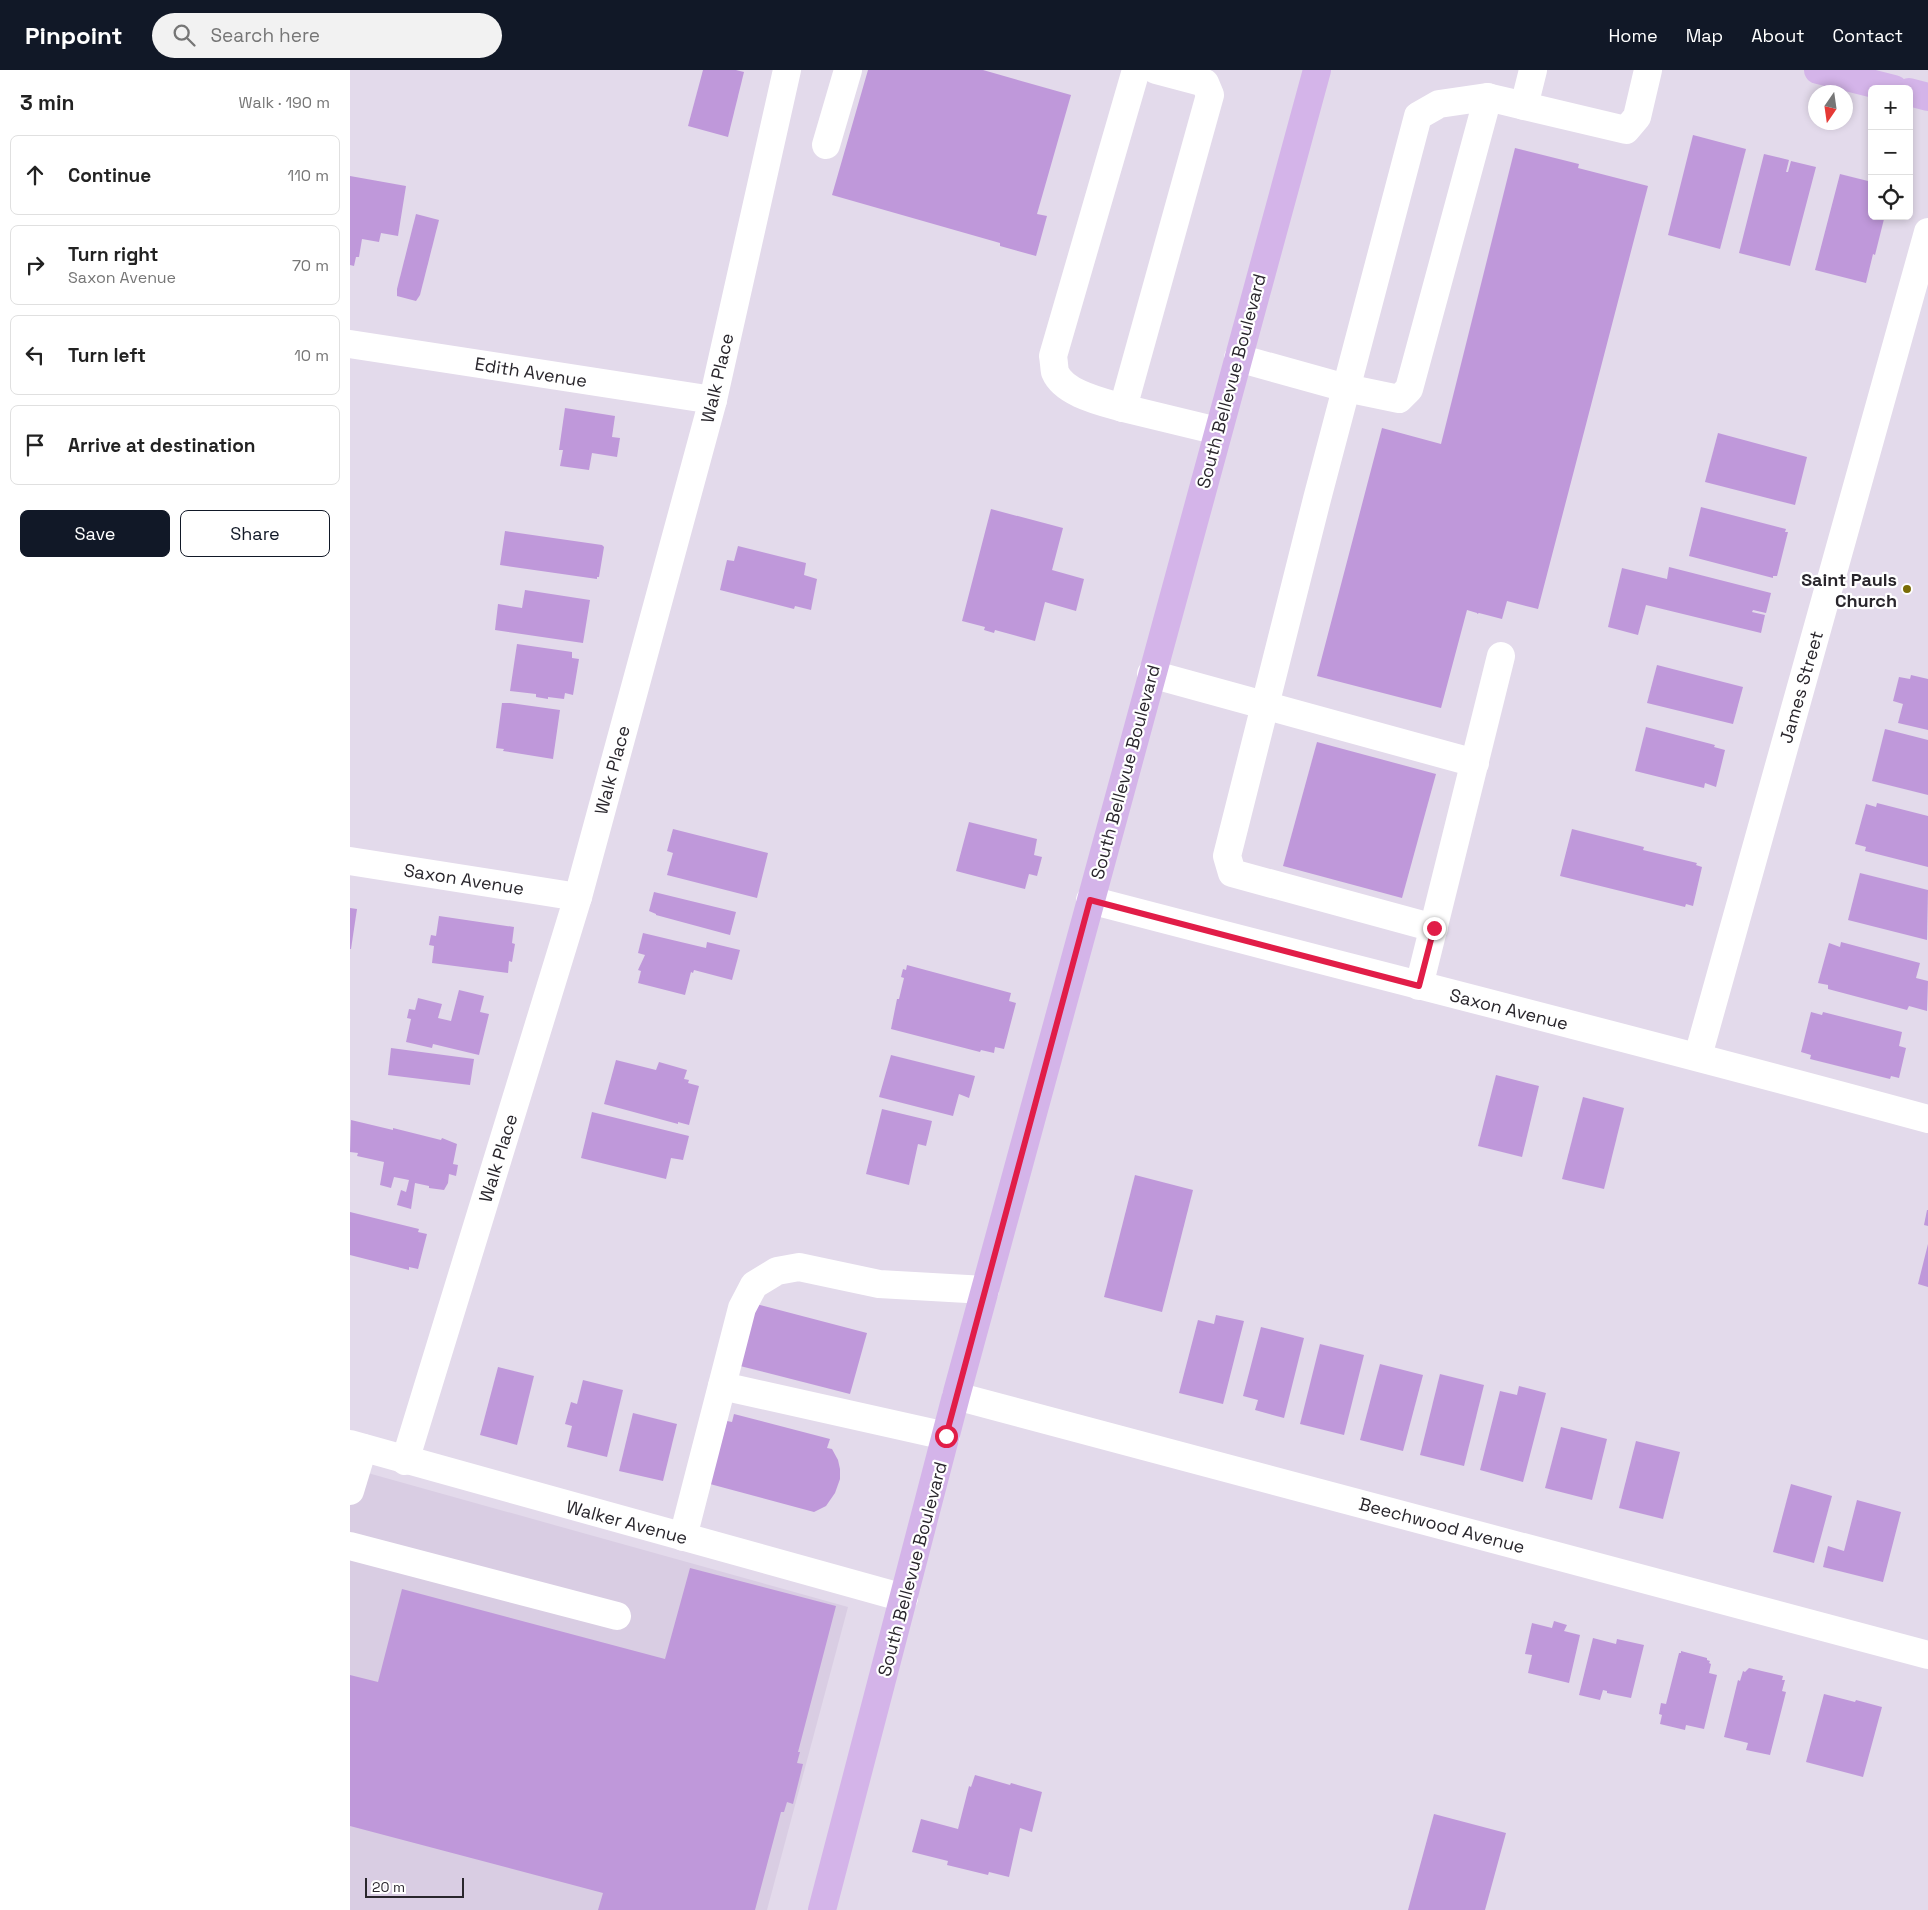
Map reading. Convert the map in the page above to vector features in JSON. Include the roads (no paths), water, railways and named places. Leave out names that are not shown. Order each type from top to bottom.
[{"type":"main road","name":"South Bellevue Boulevard","points":[[822,1910],[956,1396],[1151,674],[1317,70]]},
{"type":"main road","points":[[1818,70],[1878,85]]},
{"type":"main road","points":[[1913,93],[1928,97]]},
{"type":"street","name":"Walk Place","points":[[405,1461],[578,897],[713,400],[787,70]]},
{"type":"street","points":[[826,145],[848,70]]},
{"type":"street","points":[[1136,70],[1053,356],[1056,372],[1065,384],[1087,397],[1123,408],[1218,430]]},
{"type":"street","points":[[1123,408],[1210,95],[1204,83],[1156,70]]},
{"type":"street","points":[[1524,106],[1532,70]]},
{"type":"street","points":[[1434,928],[1232,873],[1227,856],[1264,706],[1418,116],[1438,104],[1488,97],[1626,130],[1637,117],[1648,70]]},
{"type":"street","points":[[1238,358],[1346,388],[1399,399],[1409,389],[1488,97]]},
{"type":"street","name":"James Street","points":[[1698,1056],[1928,232]]},
{"type":"street","name":"Edith Avenue","points":[[350,344],[713,400]]},
{"type":"street","points":[[1419,986],[1501,656]]},
{"type":"street","points":[[1151,674],[1475,763]]},
{"type":"street","name":"Saxon Avenue","points":[[350,861],[578,897]]},
{"type":"street","name":"Saxon Avenue","points":[[1090,900],[1419,986],[1698,1056],[1928,1119]]},
{"type":"street","points":[[683,1537],[742,1308],[754,1285],[777,1271],[799,1267],[879,1284],[985,1290]]},
{"type":"street","points":[[722,1386],[946,1436]]},
{"type":"street","name":"Beechwood Avenue","points":[[956,1396],[1928,1654]]},
{"type":"street","points":[[350,1491],[356,1446]]},
{"type":"street","name":"Walker Avenue","points":[[356,1446],[904,1598]]},
{"type":"street","points":[[350,1546],[616,1616]]},
{"type":"place","name":"Saint Pauls Church","points":[[1907,589]]}]
